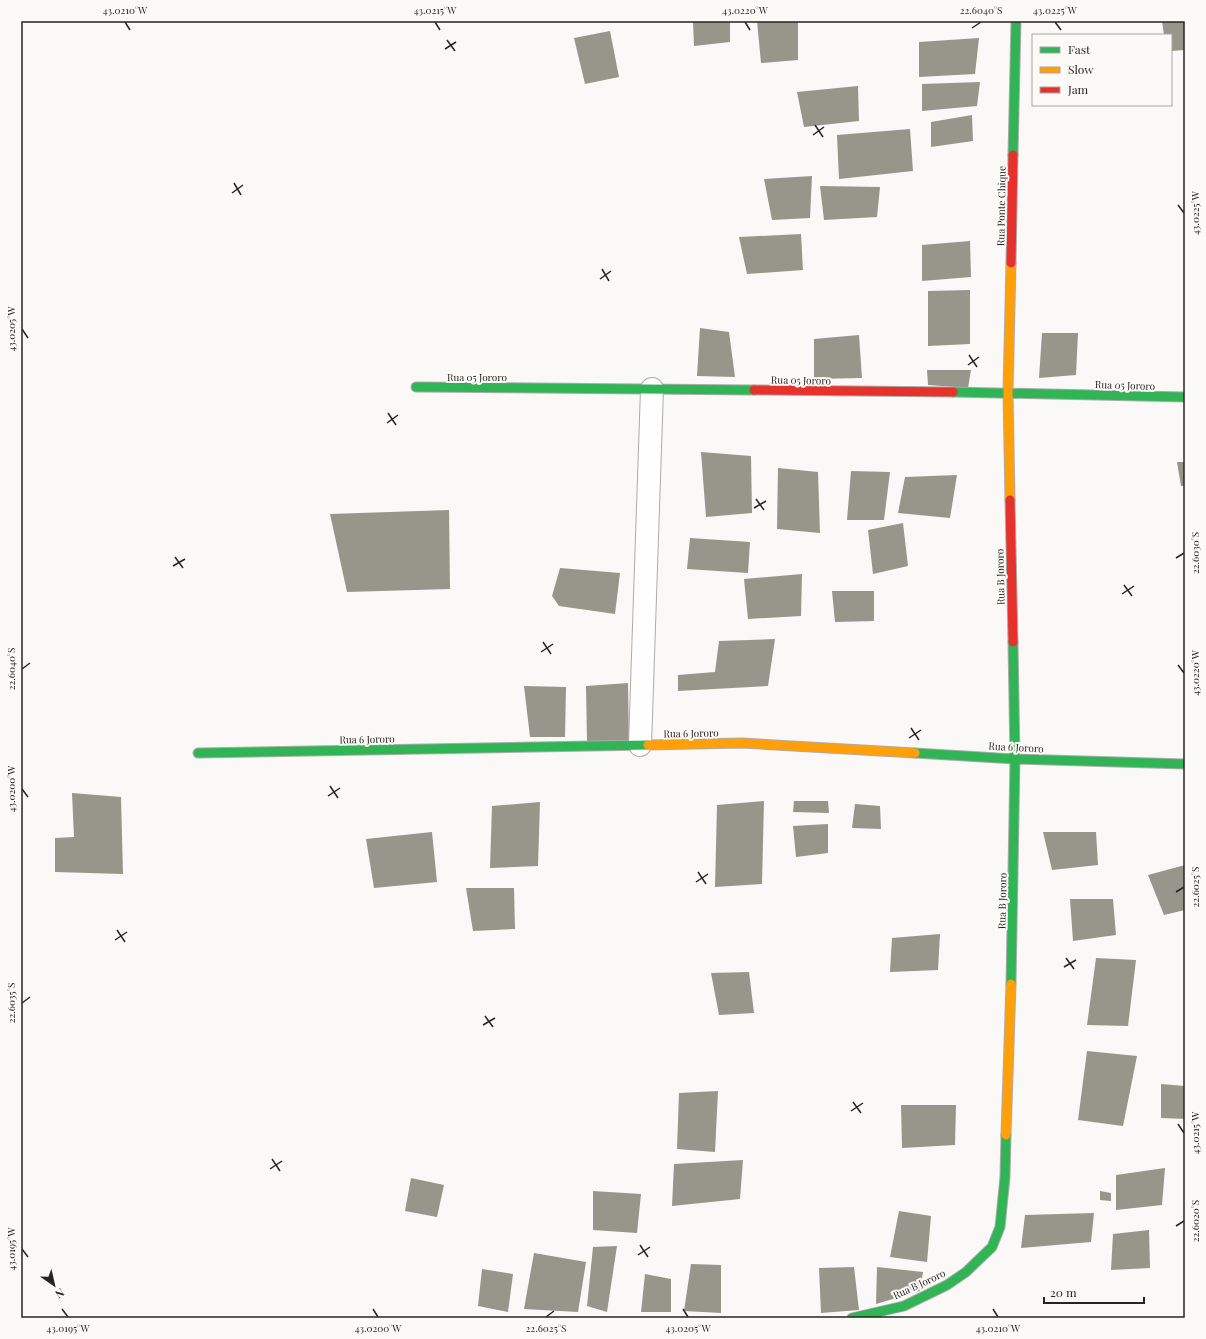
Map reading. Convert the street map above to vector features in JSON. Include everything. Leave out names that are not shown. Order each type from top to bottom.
[{"type":"street","name":"Rua Ponte Chique","points":[[1008,392],[1016,21]]},
{"type":"street","name":"Rua 05 Jororo","points":[[416,387],[1008,392],[1185,397]]},
{"type":"street","points":[[640,745],[652,389]]},
{"type":"street","name":"Rua B Jororo","points":[[852,1318],[904,1306],[947,1286],[966,1272],[992,1248],[1000,1227],[1005,1177],[1011,984],[1015,759],[1008,392]]},
{"type":"street","name":"Rua 6 Jororo","points":[[198,753],[742,743],[1015,759],[1185,764]]},
{"type":"building","points":[[730,21],[730,42],[694,46],[693,22]]},
{"type":"building","points":[[757,21],[798,21],[798,60],[761,63]]},
{"type":"building","points":[[1162,21],[1185,21],[1185,50],[1172,51],[1172,34],[1164,34]]},
{"type":"building","points":[[610,31],[619,77],[585,84],[574,38]]},
{"type":"building","points":[[979,38],[975,74],[919,77],[919,42]]},
{"type":"building","points":[[980,82],[977,106],[922,111],[922,84]]},
{"type":"building","points":[[858,86],[859,121],[804,127],[797,92]]},
{"type":"building","points":[[972,115],[973,141],[931,147],[931,122]]},
{"type":"building","points":[[910,129],[913,171],[839,179],[837,135]]},
{"type":"building","points":[[812,176],[810,218],[772,220],[764,179]]},
{"type":"building","points":[[820,186],[880,187],[877,217],[824,220]]},
{"type":"building","points":[[801,234],[803,270],[747,274],[739,237]]},
{"type":"building","points":[[970,241],[971,277],[922,281],[922,245]]},
{"type":"building","points":[[970,290],[970,344],[928,346],[928,291]]},
{"type":"building","points":[[700,328],[729,332],[735,377],[697,376]]},
{"type":"building","points":[[1042,333],[1078,333],[1076,375],[1039,378]]},
{"type":"building","points":[[859,335],[862,378],[814,379],[814,339]]},
{"type":"building","points":[[927,370],[971,370],[968,388],[928,385]]},
{"type":"building","points":[[701,452],[751,456],[752,513],[706,517]]},
{"type":"building","points":[[1177,462],[1185,462],[1185,486],[1181,486]]},
{"type":"building","points":[[778,468],[818,472],[820,533],[777,529]]},
{"type":"building","points":[[851,471],[890,472],[884,520],[847,520]]},
{"type":"building","points":[[957,475],[950,518],[898,513],[905,477]]},
{"type":"building","points":[[449,510],[450,589],[347,592],[330,514]]},
{"type":"building","points":[[903,523],[908,566],[873,574],[868,530]]},
{"type":"building","points":[[690,538],[750,542],[748,573],[687,569]]},
{"type":"building","points":[[560,568],[620,573],[615,614],[559,606],[552,596]]},
{"type":"building","points":[[802,574],[801,616],[748,619],[744,579]]},
{"type":"building","points":[[832,591],[874,591],[874,621],[835,622]]},
{"type":"building","points":[[775,639],[768,686],[678,691],[678,675],[715,672],[719,641]]},
{"type":"building","points":[[628,683],[629,742],[587,742],[586,686]]},
{"type":"building","points":[[524,686],[566,687],[565,737],[530,737]]},
{"type":"building","points":[[72,793],[121,797],[123,874],[55,872],[55,838],[74,837]]},
{"type":"building","points":[[764,801],[762,884],[715,887],[717,805]]},
{"type":"building","points":[[794,801],[828,801],[829,813],[793,812]]},
{"type":"building","points":[[540,802],[538,866],[490,868],[492,806]]},
{"type":"building","points":[[855,804],[880,806],[881,829],[852,828]]},
{"type":"building","points":[[828,824],[828,853],[796,857],[793,826]]},
{"type":"building","points":[[432,832],[437,882],[374,888],[366,839]]},
{"type":"building","points":[[1043,832],[1096,832],[1098,865],[1052,870]]},
{"type":"building","points":[[1185,865],[1185,910],[1164,915],[1148,875]]},
{"type":"building","points":[[466,888],[514,888],[515,929],[473,931]]},
{"type":"building","points":[[1070,899],[1113,899],[1116,935],[1073,941]]},
{"type":"building","points":[[940,934],[938,970],[890,972],[892,938]]},
{"type":"building","points":[[1096,958],[1136,960],[1128,1026],[1087,1025]]},
{"type":"building","points":[[749,972],[754,1013],[719,1015],[711,973]]},
{"type":"building","points":[[1087,1051],[1137,1056],[1123,1126],[1078,1120]]},
{"type":"building","points":[[1161,1084],[1185,1086],[1185,1119],[1161,1118]]},
{"type":"building","points":[[718,1091],[715,1152],[677,1149],[679,1093]]},
{"type":"building","points":[[901,1105],[956,1105],[955,1145],[902,1148]]},
{"type":"building","points":[[743,1160],[740,1199],[672,1206],[674,1164]]},
{"type":"building","points":[[1165,1168],[1162,1205],[1116,1210],[1116,1175]]},
{"type":"building","points":[[411,1178],[444,1185],[437,1217],[405,1211]]},
{"type":"building","points":[[593,1191],[641,1194],[637,1233],[593,1230]]},
{"type":"building","points":[[1100,1191],[1111,1193],[1111,1201],[1100,1200]]},
{"type":"building","points":[[899,1211],[931,1216],[927,1262],[890,1257]]},
{"type":"building","points":[[1094,1213],[1091,1242],[1021,1248],[1025,1215]]},
{"type":"building","points":[[1149,1230],[1150,1268],[1111,1270],[1113,1234]]},
{"type":"building","points":[[617,1246],[607,1312],[587,1306],[593,1247]]},
{"type":"building","points":[[534,1253],[586,1262],[578,1312],[524,1309]]},
{"type":"building","points":[[691,1264],[721,1265],[721,1313],[684,1311]]},
{"type":"building","points":[[854,1267],[859,1310],[821,1313],[819,1268]]},
{"type":"building","points":[[877,1267],[923,1272],[920,1291],[876,1304]]},
{"type":"building","points":[[482,1269],[513,1274],[508,1312],[478,1306]]},
{"type":"building","points":[[645,1274],[671,1279],[671,1312],[641,1312]]},
{"type":"traffic: fast","points":[[1013,155],[1016,21]]},
{"type":"traffic: fast","points":[[416,387],[754,390]]},
{"type":"traffic: fast","points":[[953,392],[1185,397]]},
{"type":"traffic: fast","points":[[1011,984],[1015,759],[1013,642]]},
{"type":"traffic: fast","points":[[198,753],[648,745]]},
{"type":"traffic: fast","points":[[915,753],[1015,759],[1185,764]]},
{"type":"traffic: fast","points":[[852,1318],[904,1306],[947,1285],[966,1272],[992,1247],[1000,1227],[1005,1177],[1006,1135]]},
{"type":"traffic: slow","points":[[1010,500],[1008,392],[1011,263]]},
{"type":"traffic: slow","points":[[648,745],[742,743],[915,753]]},
{"type":"traffic: slow","points":[[1006,1135],[1011,984]]},
{"type":"traffic: jam","points":[[1011,263],[1013,155]]},
{"type":"traffic: jam","points":[[754,390],[953,392]]},
{"type":"traffic: jam","points":[[1010,500],[1013,642]]}]
